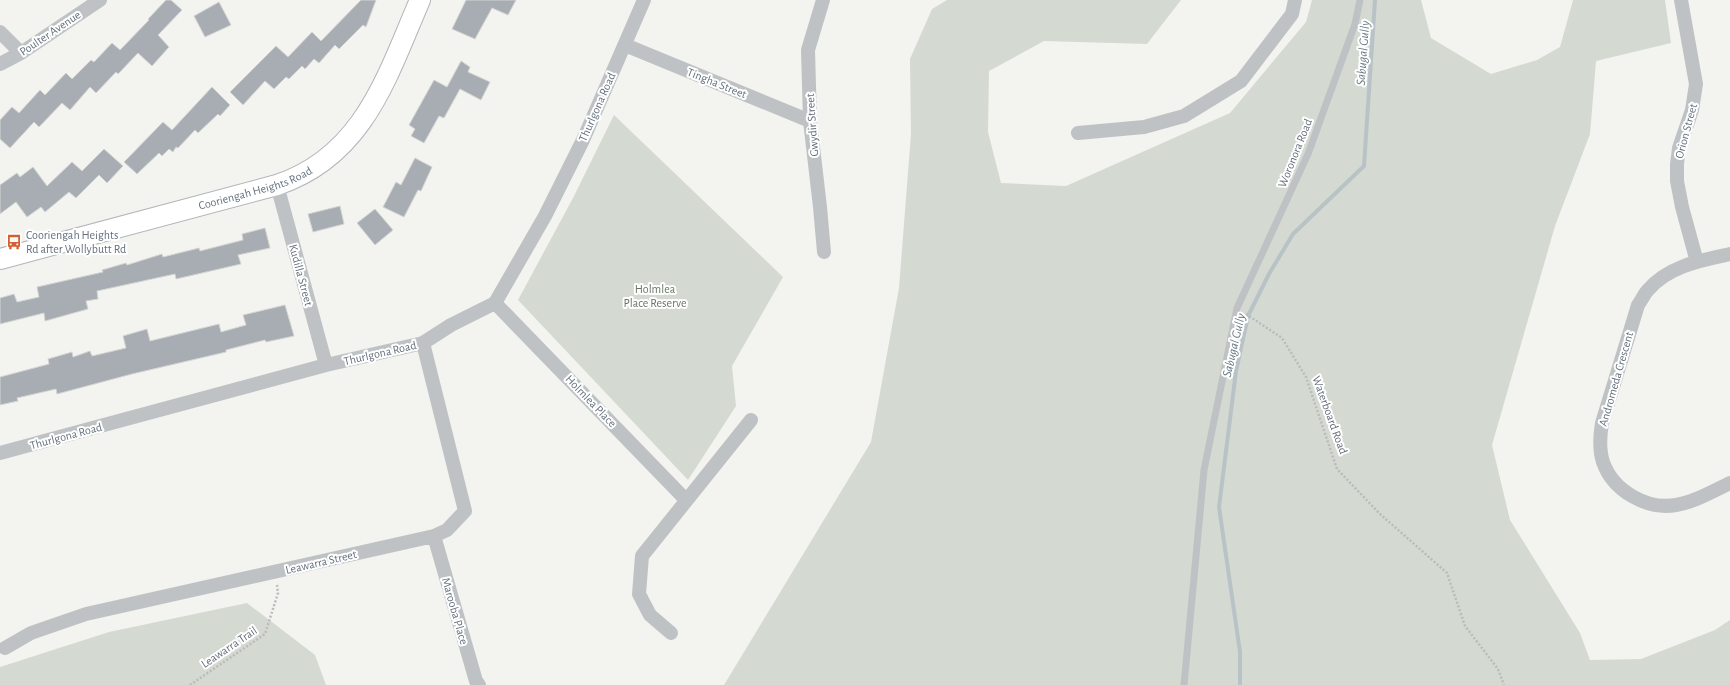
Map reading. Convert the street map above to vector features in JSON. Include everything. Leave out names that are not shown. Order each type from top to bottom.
[{"type":"street","name":"Poulter Avenue","points":[[0,64],[22,53],[100,0]]},
{"type":"street","name":"Cooriengah Heights Road","points":[[0,259],[277,185],[307,172],[328,159],[348,140],[359,126],[389,70],[420,0]]},
{"type":"street","name":"Thurlgona Road","points":[[0,453],[326,366],[423,343],[451,325],[495,303],[545,216],[583,140],[644,0]]},
{"type":"street","name":"Gwydir Street","points":[[823,0],[808,50],[810,121],[824,252]]},
{"type":"street","points":[[1078,133],[1144,127],[1184,116],[1241,81],[1292,14],[1295,0]]},
{"type":"street","name":"Orion Street","points":[[1681,0],[1696,84],[1692,110],[1679,148],[1677,181],[1682,207],[1697,262]]},
{"type":"street","points":[[0,32],[22,53]]},
{"type":"street","name":"Tingha Street","points":[[625,45],[810,121]]},
{"type":"street","name":"Kudilla Street","points":[[277,185],[326,366]]},
{"type":"street","name":"Andromeda Crescent","points":[[1730,254],[1697,262],[1674,270],[1648,289],[1638,305],[1602,423],[1600,435],[1603,462],[1610,475],[1628,494],[1644,502],[1660,505],[1676,505],[1692,500],[1730,483]]},
{"type":"street","name":"Holmlea Place","points":[[495,303],[686,500]]},
{"type":"street","name":"Leawarra Street","points":[[5,648],[31,633],[86,614],[434,536],[447,530],[465,512],[423,343]]},
{"type":"street","points":[[671,633],[650,615],[639,594],[642,556],[751,420]]},
{"type":"street","name":"Marooba Place","points":[[434,536],[454,610],[476,681],[479,685]]},
{"type":"lane","name":"Woronora Road","points":[[1237,308],[1308,154],[1355,24],[1360,0]]},
{"type":"lane","points":[[1184,685],[1204,470],[1237,308]]},
{"type":"path","name":"Waterboard Road","points":[[1237,308],[1282,338],[1306,377],[1337,469],[1380,514],[1447,573],[1465,626],[1498,669],[1504,685]]},
{"type":"path","name":"Leawarra Trail","points":[[190,685],[266,634],[278,593],[276,572]]},
{"type":"green space","points":[[947,0],[1181,0],[1147,44],[1044,41],[989,71],[988,132],[1001,183],[1066,186],[1230,113],[1306,22],[1312,0],[1421,0],[1431,38],[1491,74],[1537,60],[1560,47],[1573,0],[1665,0],[1671,43],[1596,61],[1590,134],[1555,226],[1492,445],[1510,520],[1580,633],[1590,660],[1641,659],[1715,630],[1730,620],[1730,685],[724,685],[871,442],[899,288],[911,134],[910,59],[932,9]]},
{"type":"green space","name":"Holmlea Place Reserve","points":[[614,115],[783,277],[732,366],[736,406],[688,480],[518,300],[573,198]]},
{"type":"green space","points":[[247,603],[315,655],[326,685],[0,685],[0,667],[109,632]]},
{"type":"building","points":[[166,0],[171,0],[182,10],[158,35],[169,47],[152,66],[138,53],[118,74],[116,72],[96,93],[90,87],[70,110],[62,103],[39,127],[34,122],[10,148],[0,139],[0,120],[12,107],[19,113],[40,90],[45,95],[66,73],[72,79],[91,60],[94,62],[112,43],[120,50]]},
{"type":"building","points":[[361,0],[376,0],[366,27],[363,25],[339,49],[335,45],[319,63],[314,59],[305,69],[302,66],[289,79],[286,77],[274,89],[265,81],[243,105],[230,92],[276,46],[288,57],[312,32],[321,41]]},
{"type":"building","points":[[466,0],[516,0],[508,15],[492,8],[475,39],[452,29]]},
{"type":"building","points":[[219,2],[231,25],[205,37],[194,16]]},
{"type":"building","points":[[461,61],[470,67],[468,72],[490,82],[481,100],[460,89],[444,118],[439,116],[424,143],[411,136],[415,129],[409,125],[434,80],[447,87]]},
{"type":"building","points":[[212,87],[230,105],[220,116],[218,114],[198,133],[195,130],[178,148],[176,147],[173,152],[169,149],[162,156],[159,153],[137,174],[124,162],[163,122],[172,130]]},
{"type":"building","points":[[104,149],[123,166],[107,183],[99,175],[76,198],[69,192],[45,212],[41,207],[27,217],[16,202],[0,214],[0,185],[17,173],[20,177],[33,167],[47,186],[72,162],[82,171]]},
{"type":"building","points":[[415,158],[432,167],[421,191],[418,190],[404,217],[383,207],[396,182],[401,185]]},
{"type":"building","points":[[340,206],[344,224],[313,232],[308,214]]},
{"type":"building","points":[[375,209],[393,230],[375,245],[357,223]]},
{"type":"building","points":[[265,228],[270,248],[238,255],[241,264],[176,279],[175,274],[97,291],[98,299],[86,301],[88,309],[45,321],[44,313],[0,324],[0,298],[14,294],[17,302],[39,297],[37,287],[103,272],[102,270],[126,263],[127,265],[162,254],[163,257],[199,248],[200,251],[243,240],[242,234]]},
{"type":"building","points":[[285,305],[294,336],[266,342],[265,340],[226,350],[226,352],[132,374],[57,394],[56,389],[17,398],[18,401],[0,405],[0,377],[49,364],[48,359],[72,352],[73,357],[90,351],[92,356],[126,348],[123,336],[147,329],[150,341],[219,324],[221,332],[246,325],[243,315]]},
{"type":"waterway","name":"Sabugal Gully","points":[[1240,685],[1240,652],[1219,507],[1236,371],[1248,316],[1269,274],[1293,234],[1364,166],[1375,0]]},
{"type":"place","name":"Cooriengah Heights Rd after Wollybutt Rd","points":[[14,242]]}]
